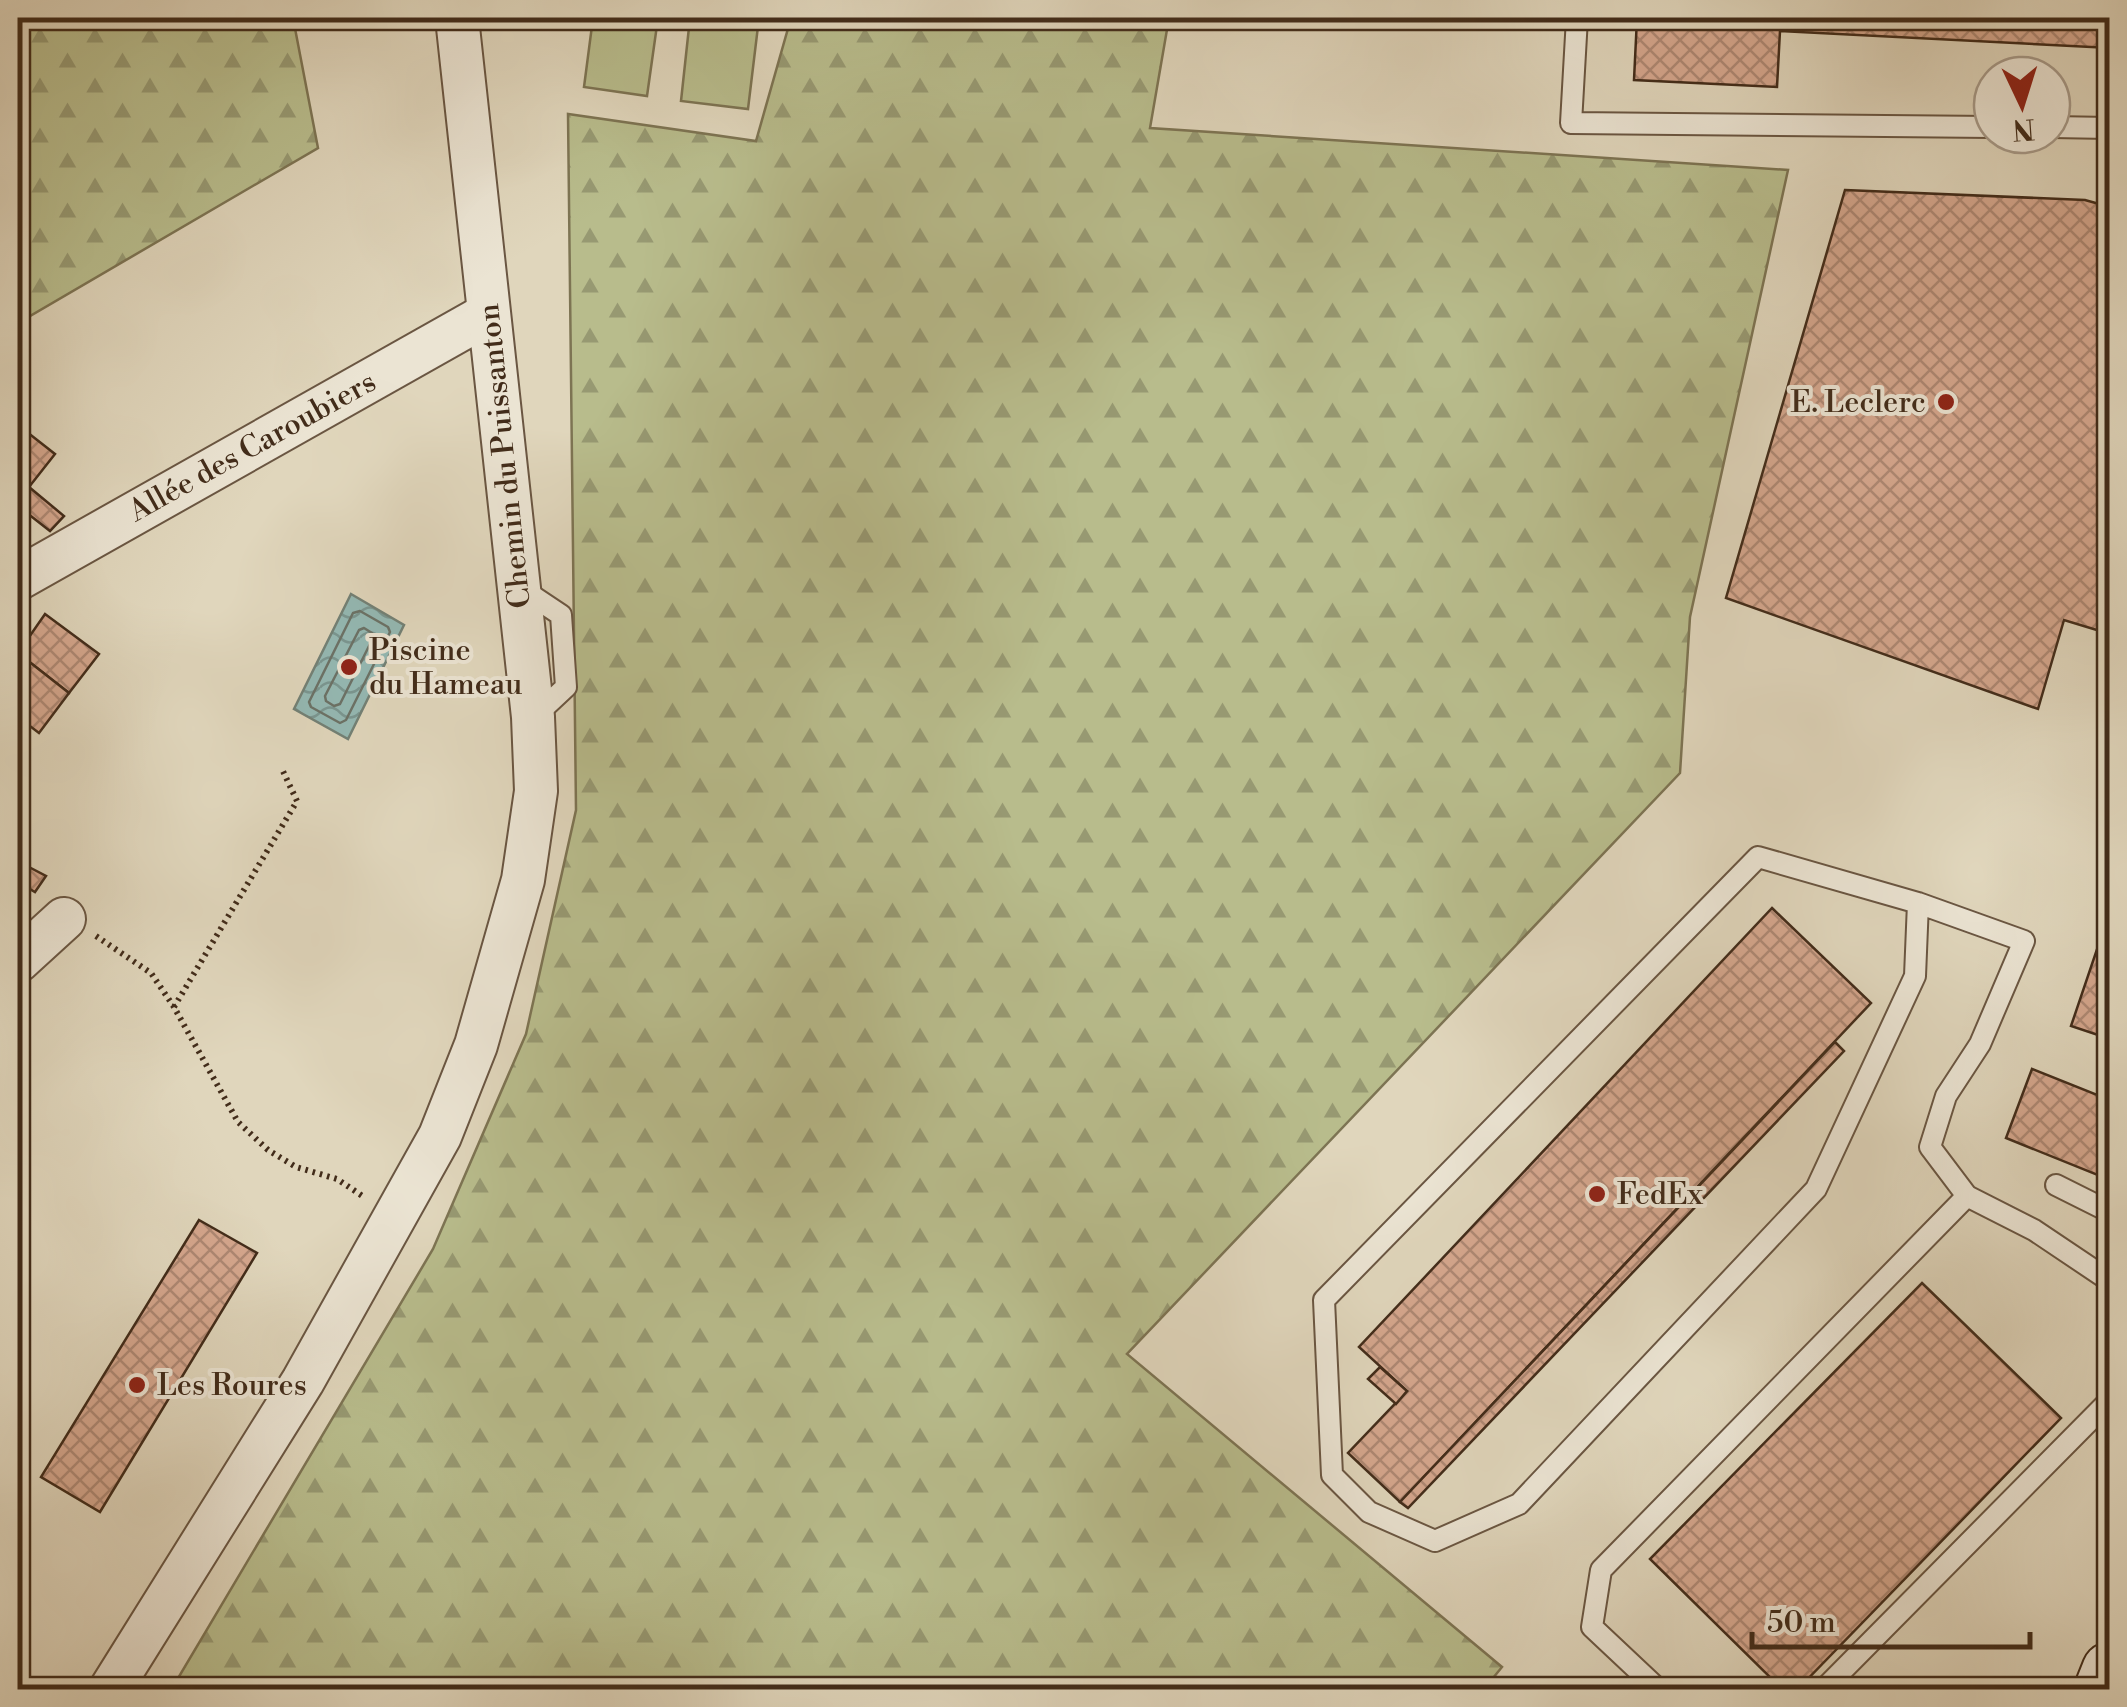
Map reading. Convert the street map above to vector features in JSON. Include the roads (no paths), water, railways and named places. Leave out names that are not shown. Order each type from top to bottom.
[{"type":"main road","points":[[2102,1690],[2110,1670]]},
{"type":"street","name":"Chemin du Puissanton","points":[[110,1690],[303,1380],[440,1136],[476,1045],[523,880],[536,792],[534,717],[457,18]]},
{"type":"street","name":"Allée des Caroubiers","points":[[18,579],[488,314]]},
{"type":"street","points":[[18,961],[64,919]]},
{"type":"lane","points":[[1577,18],[1570,123],[1972,127]]},
{"type":"lane","points":[[2072,128],[2110,128]]},
{"type":"lane","points":[[1918,903],[1916,976],[1816,1188],[1519,1504],[1435,1541],[1370,1512],[1332,1475],[1324,1300],[1758,857],[1918,903],[2024,941],[1980,1044],[1946,1096],[1930,1147],[1967,1196],[2034,1230],[2110,1281]]},
{"type":"lane","points":[[2056,1185],[2110,1212]]},
{"type":"lane","points":[[1659,1690],[1592,1627],[1602,1570],[1967,1196]]},
{"type":"lane","points":[[1824,1690],[2110,1400]]},
{"type":"water","name":"Piscine du Hameau","points":[[351,594],[404,625],[348,739],[294,709]]},
{"type":"place","name":"E. Leclerc","points":[[1946,402]]},
{"type":"place","name":"Piscine du Hameau","points":[[349,667]]},
{"type":"place","name":"FedEx","points":[[1597,1194]]},
{"type":"place","name":"Les Roures","points":[[137,1385]]}]
